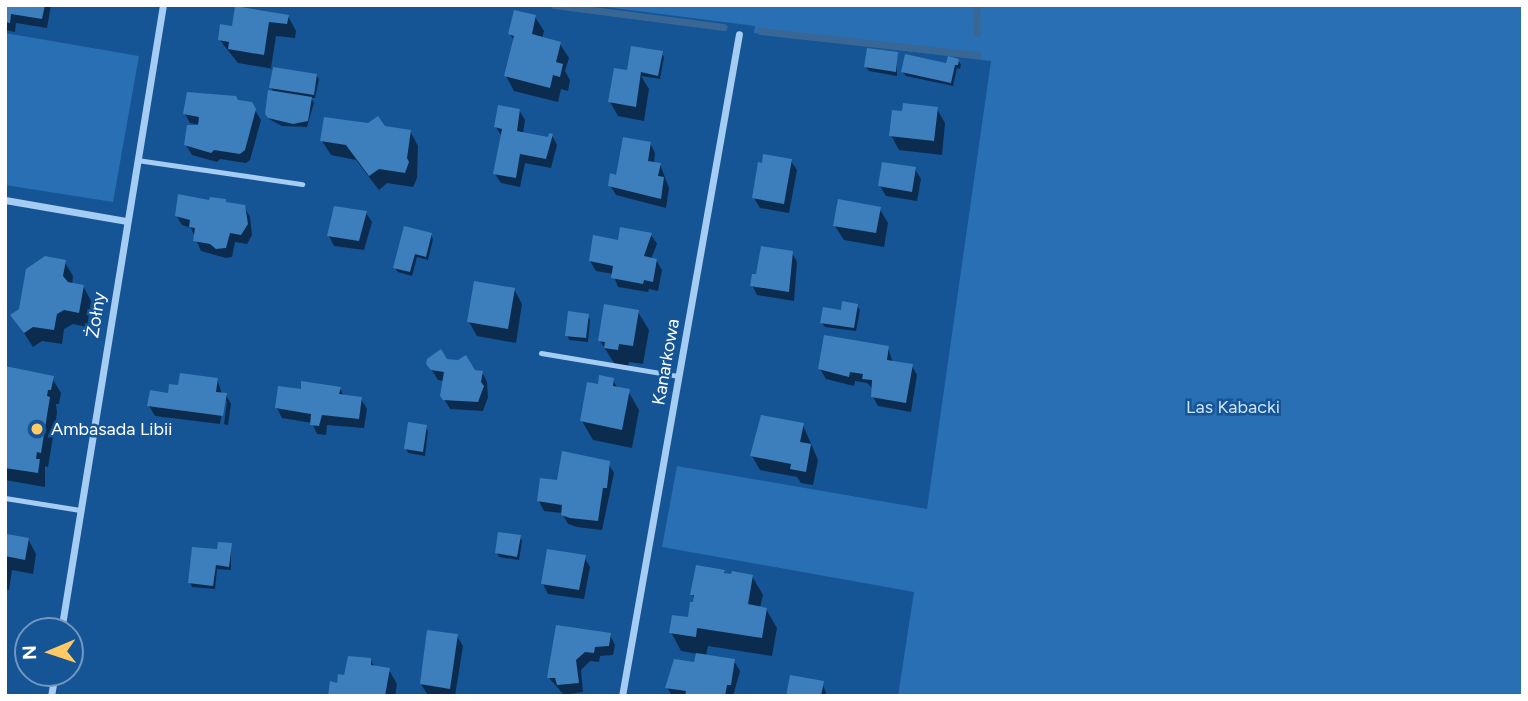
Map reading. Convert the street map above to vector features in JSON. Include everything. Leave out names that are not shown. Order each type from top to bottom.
[{"type":"street","name":"Żołny","points":[[63,617],[163,5]]},
{"type":"street","name":"Kanarkowa","points":[[622,696],[739,34]]},
{"type":"street","points":[[5,200],[127,221]]},
{"type":"lane","points":[[137,160],[302,184]]},
{"type":"lane","points":[[541,353],[679,376]]},
{"type":"lane","points":[[5,498],[80,510]]},
{"type":"green space","name":"Las Kabacki","points":[[590,5],[1523,5],[1523,696],[898,696],[914,592],[662,547],[677,466],[927,509],[991,61],[754,33],[755,26]]},
{"type":"green space","points":[[5,33],[139,56],[113,202],[5,185]]},
{"type":"building","points":[[5,5],[45,5],[42,19],[11,14],[10,23],[5,22]]},
{"type":"building","points":[[235,6],[289,15],[287,24],[269,22],[264,55],[228,49],[229,42],[218,40],[220,24],[232,26]]},
{"type":"building","points":[[514,10],[536,15],[532,34],[561,42],[556,62],[563,64],[560,77],[553,75],[550,88],[504,76],[514,36],[508,34]]},
{"type":"building","points":[[631,46],[663,51],[658,76],[641,72],[636,107],[608,102],[614,68],[627,70]]},
{"type":"building","points":[[867,48],[898,52],[896,72],[864,67]]},
{"type":"building","points":[[905,54],[946,63],[948,56],[959,59],[951,83],[901,72]]},
{"type":"building","points":[[273,67],[317,74],[314,95],[269,88]]},
{"type":"building","points":[[268,90],[312,97],[308,121],[293,124],[268,118],[265,114]]},
{"type":"building","points":[[187,92],[236,96],[238,100],[252,102],[256,109],[245,150],[240,154],[214,150],[211,153],[184,145],[187,125],[198,125],[199,117],[183,114]]},
{"type":"building","points":[[903,103],[938,107],[934,141],[889,136],[892,110],[902,111]]},
{"type":"building","points":[[498,105],[520,109],[517,131],[548,137],[549,133],[553,134],[546,159],[520,154],[516,178],[493,174],[502,129],[494,127]]},
{"type":"building","points":[[378,116],[385,126],[411,130],[407,158],[409,162],[405,173],[379,169],[369,176],[346,145],[320,141],[324,117],[368,123]]},
{"type":"building","points":[[623,137],[651,142],[648,161],[661,163],[658,176],[664,177],[661,199],[608,186],[610,173],[616,175]]},
{"type":"building","points":[[763,154],[792,159],[784,204],[752,198],[758,162],[762,163]]},
{"type":"building","points":[[882,162],[916,167],[912,192],[878,186]]},
{"type":"building","points":[[178,194],[209,200],[210,197],[226,199],[226,202],[245,205],[248,224],[241,235],[230,233],[226,248],[216,249],[210,244],[193,241],[195,228],[189,227],[190,220],[175,216]]},
{"type":"building","points":[[838,199],[881,207],[876,233],[833,226]]},
{"type":"building","points":[[334,206],[367,211],[359,241],[327,236]]},
{"type":"building","points":[[404,226],[432,233],[426,257],[415,254],[410,272],[393,268]]},
{"type":"building","points":[[620,227],[652,233],[644,256],[657,259],[653,282],[644,280],[643,284],[611,278],[613,266],[589,261],[593,235],[618,240]]},
{"type":"building","points":[[761,246],[793,251],[789,292],[750,286],[752,274],[756,274]]},
{"type":"building","points":[[45,256],[66,260],[63,276],[68,282],[84,285],[79,313],[64,310],[57,314],[54,330],[33,327],[24,333],[10,315],[19,309],[26,269]]},
{"type":"building","points":[[474,281],[515,288],[508,329],[467,322]]},
{"type":"building","points":[[842,301],[858,304],[854,328],[820,323],[823,307],[841,310]]},
{"type":"building","points":[[604,304],[639,310],[633,346],[619,344],[618,350],[604,348],[605,342],[598,341]]},
{"type":"building","points":[[568,311],[589,314],[586,338],[565,336]]},
{"type":"building","points":[[824,335],[889,346],[887,360],[913,364],[906,403],[871,397],[872,380],[862,379],[863,374],[850,372],[849,377],[818,369]]},
{"type":"building","points":[[441,349],[447,359],[458,360],[466,355],[475,370],[483,371],[481,382],[484,386],[478,402],[443,400],[440,396],[444,372],[431,370],[426,364],[427,359]]},
{"type":"building","points":[[5,366],[54,376],[51,390],[48,390],[47,396],[50,397],[41,453],[37,452],[36,459],[40,459],[38,473],[5,468]]},
{"type":"building","points":[[180,373],[218,378],[216,392],[227,393],[223,416],[147,406],[150,390],[168,393],[169,384],[178,385]]},
{"type":"building","points":[[599,375],[614,378],[613,386],[630,389],[622,430],[580,421],[587,382],[598,384]]},
{"type":"building","points":[[301,381],[341,387],[339,394],[362,397],[359,419],[322,415],[319,426],[310,425],[311,414],[275,408],[278,386],[301,389]]},
{"type":"building","points":[[761,415],[804,423],[800,442],[811,444],[806,472],[790,469],[791,464],[750,456]]},
{"type":"building","points":[[408,422],[427,425],[423,452],[404,449]]},
{"type":"building","points":[[562,451],[610,461],[607,488],[603,488],[598,521],[570,518],[561,515],[562,505],[537,501],[540,478],[557,480]]},
{"type":"building","points":[[498,532],[521,535],[517,557],[495,553]]},
{"type":"building","points":[[7,534],[29,538],[25,560],[5,556]]},
{"type":"building","points":[[218,542],[232,543],[229,567],[216,565],[213,586],[188,583],[192,547],[217,549]]},
{"type":"building","points":[[547,549],[586,555],[579,590],[541,584]]},
{"type":"building","points":[[696,565],[725,570],[724,573],[731,574],[732,571],[753,575],[748,604],[767,608],[762,638],[697,628],[696,637],[669,633],[672,615],[688,617],[690,602],[693,602],[694,595],[690,595]]},
{"type":"building","points":[[556,625],[611,633],[609,646],[595,647],[594,653],[585,652],[576,660],[579,683],[557,685],[555,678],[547,678]]},
{"type":"building","points":[[427,630],[458,634],[450,689],[420,684]]},
{"type":"building","points":[[696,653],[735,659],[731,685],[727,685],[725,696],[685,696],[686,691],[665,688],[674,659],[694,662]]},
{"type":"building","points":[[348,656],[371,658],[371,665],[390,668],[385,696],[328,696],[330,681],[337,683],[338,674],[344,675]]},
{"type":"building","points":[[790,675],[824,681],[821,696],[786,696]]},
{"type":"waterway","points":[[554,5],[724,27]]},
{"type":"waterway","points":[[976,5],[977,33]]},
{"type":"waterway","points":[[760,31],[978,55]]},
{"type":"place","name":"Ambasada Libii","points":[[37,429]]}]
